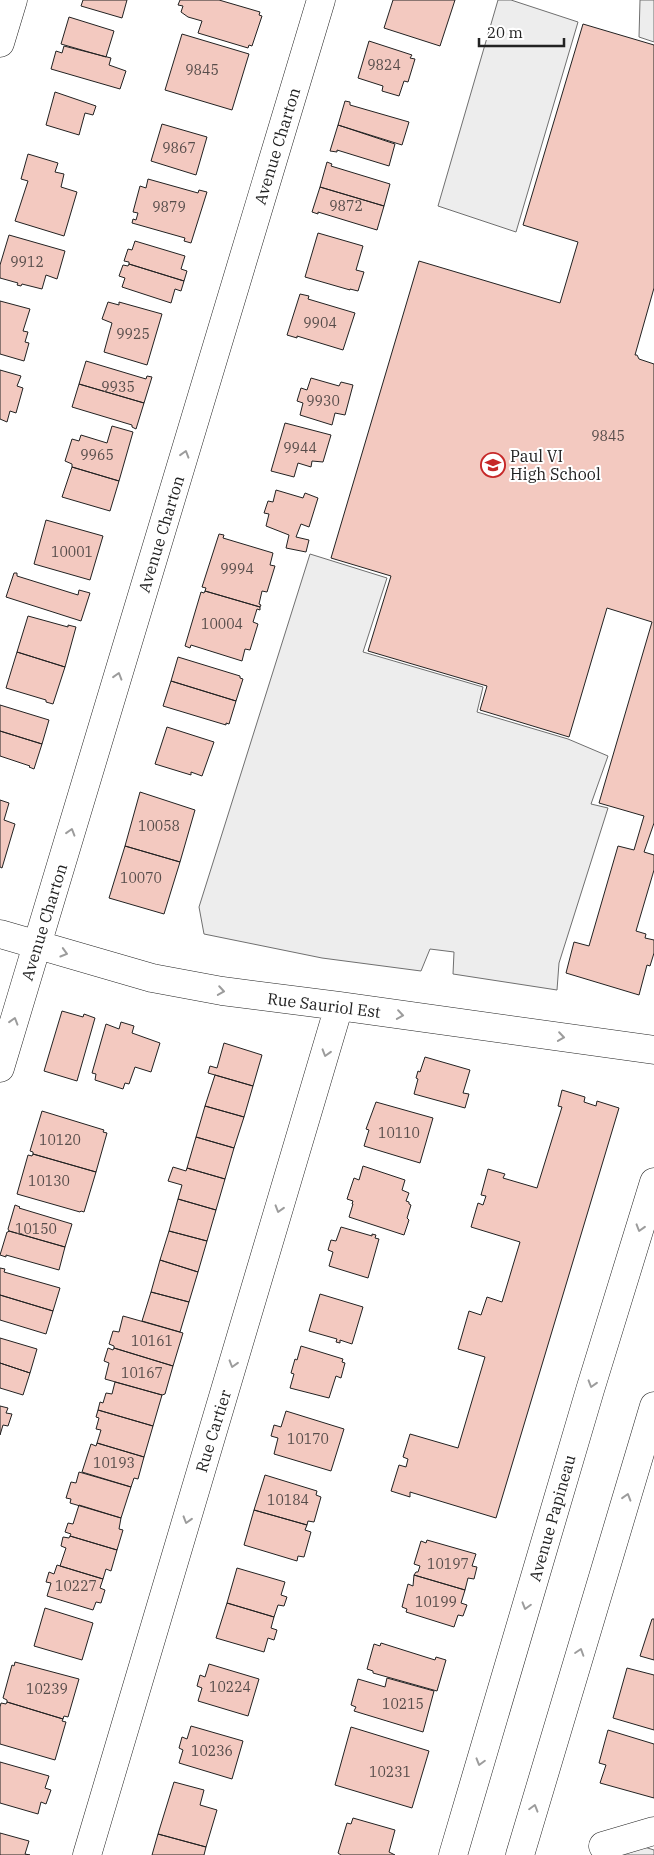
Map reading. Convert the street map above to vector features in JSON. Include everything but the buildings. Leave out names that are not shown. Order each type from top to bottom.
[{"type":"street","points":[[0,43],[13,0]]},
{"type":"street","name":"Avenue Charton","points":[[0,1068],[321,0]]},
{"type":"street","name":"Rue Sauriol Est","points":[[0,934],[152,978],[222,992],[339,1006],[654,1050]]},
{"type":"street","name":"Rue Cartier","points":[[87,1855],[339,1006]]},
{"type":"street","name":"Avenue Papineau","points":[[453,1855],[590,1390],[654,1182]]},
{"type":"street","points":[[520,1855],[654,1406]]},
{"type":"street","points":[[603,1846],[654,1830]]},
{"type":"shaded area","points":[[498,0],[511,0],[578,22],[516,232],[438,206]]},
{"type":"shaded area","points":[[640,0],[654,0],[654,42],[639,37]]},
{"type":"shaded area","points":[[310,554],[387,578],[363,652],[483,687],[477,712],[568,739],[608,756],[591,804],[608,808],[559,963],[557,990],[453,974],[454,952],[430,949],[421,971],[322,958],[204,934],[199,907]]},
{"type":"shaded area","points":[[622,1840],[654,1850],[654,1855],[601,1855]]},
{"type":"place","name":"Paul VI High School","points":[[493,465]]}]
